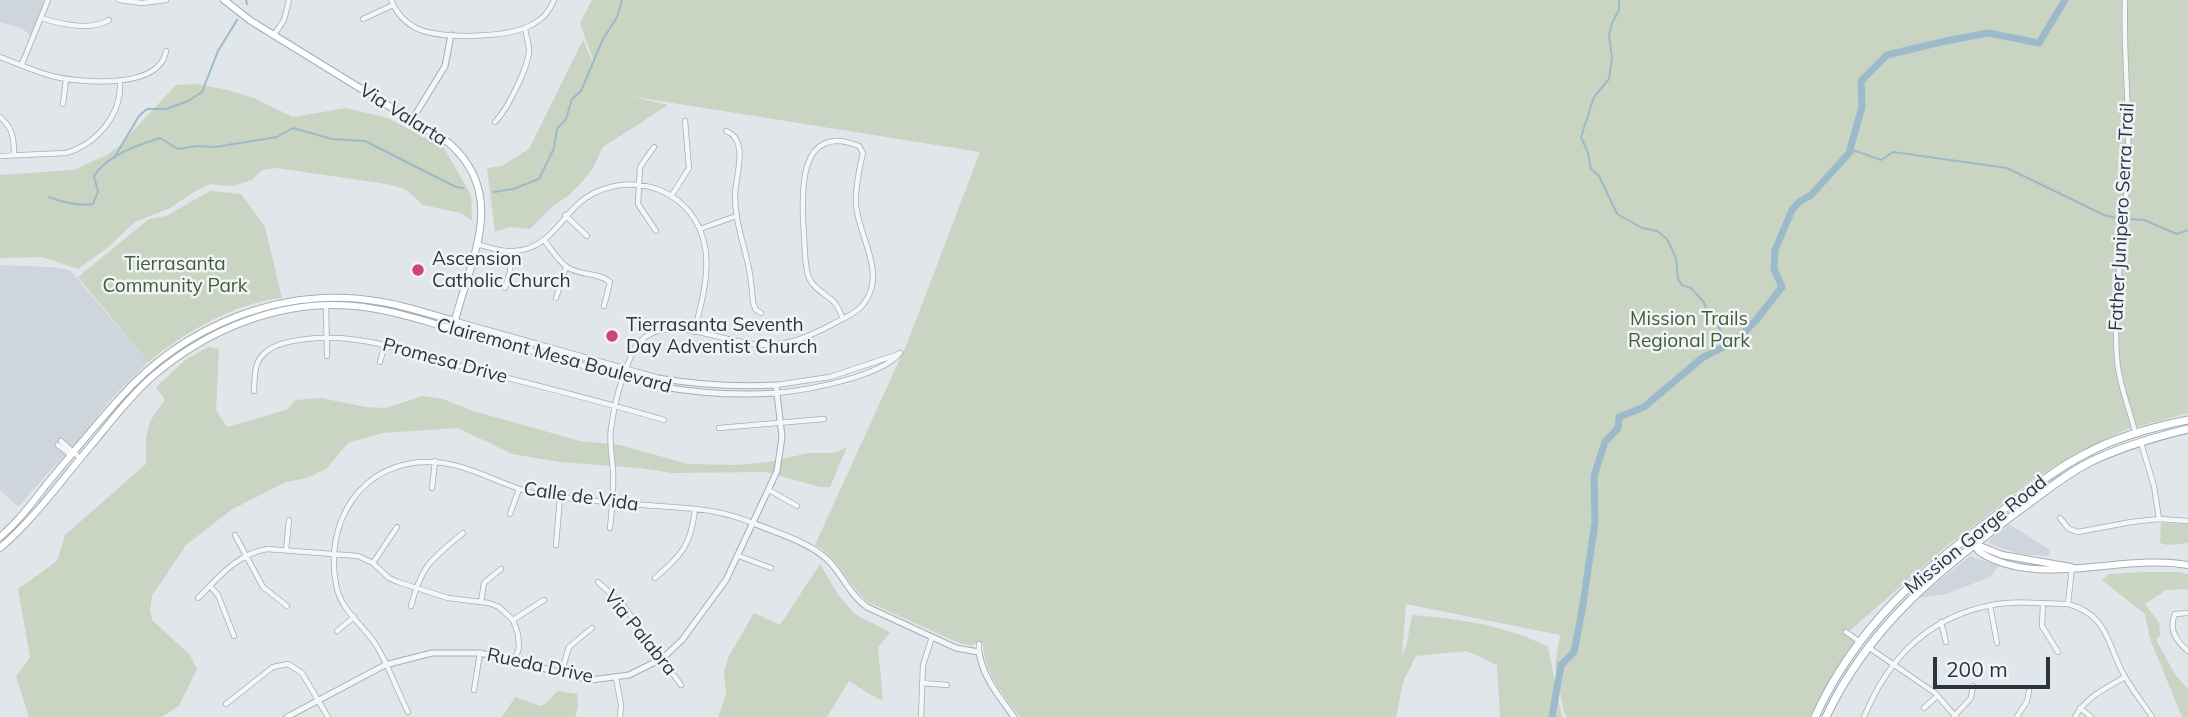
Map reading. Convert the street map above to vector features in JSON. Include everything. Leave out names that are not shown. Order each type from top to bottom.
[{"type":"main road","name":"Via Valarta","points":[[224,0],[251,21],[449,143],[466,159],[481,196],[483,215],[453,329]]},
{"type":"main road","name":"Clairemont Mesa Boulevard","points":[[0,537],[21,516],[121,397],[147,371],[167,354],[209,329],[251,311],[289,301],[326,297],[382,302],[455,321]]},
{"type":"main road","name":"Clairemont Mesa Boulevard","points":[[0,548],[27,522],[152,377],[204,341],[243,322],[290,309],[326,305],[385,311],[453,329]]},
{"type":"main road","points":[[243,322],[251,311]]},
{"type":"main road","name":"Mission Gorge Road","points":[[1815,717],[1840,671],[1860,642],[1919,576],[2056,471],[2086,453],[2135,432],[2188,419]]},
{"type":"main road","name":"Mission Gorge Road","points":[[1826,717],[1868,647],[1926,583],[1975,544],[2062,479],[2090,462],[2127,447],[2188,429]]},
{"type":"main road","points":[[2127,447],[2135,432]]},
{"type":"main road","points":[[1968,537],[1975,544],[2003,555],[2072,567],[2145,562],[2188,565]]},
{"type":"street","points":[[22,64],[48,0]]},
{"type":"street","points":[[119,0],[142,3],[166,0]]},
{"type":"street","points":[[274,35],[284,20],[289,0]]},
{"type":"street","points":[[363,19],[392,3],[402,18],[425,32],[451,35],[497,34],[525,28],[542,18],[554,0]]},
{"type":"street","name":"Father Junipero Serra Trail","points":[[2125,0],[2128,165],[2117,322],[2117,360],[2122,391],[2135,432]]},
{"type":"street","points":[[41,18],[76,25],[103,24],[109,20]]},
{"type":"street","points":[[495,122],[503,114],[526,63],[529,53],[525,28]]},
{"type":"street","points":[[412,120],[445,66],[451,35]]},
{"type":"street","points":[[0,57],[49,76],[120,82],[139,77],[157,66],[164,59],[166,51]]},
{"type":"street","points":[[63,104],[66,79]]},
{"type":"street","points":[[0,156],[66,153],[77,150],[110,121],[119,101],[120,82]]},
{"type":"street","points":[[0,117],[13,133],[14,155]]},
{"type":"street","points":[[672,195],[689,167],[685,121]]},
{"type":"street","points":[[726,131],[733,135],[738,144],[736,216],[747,259],[753,303],[761,313]]},
{"type":"street","points":[[610,528],[613,502],[610,430],[627,368],[635,348],[645,337],[670,328],[745,344],[768,346],[807,337],[855,312],[868,298],[874,272],[859,225],[856,203],[856,186],[863,153],[860,146],[835,139],[817,147],[809,160],[803,188],[802,212],[808,275],[814,286],[834,301],[843,318]]},
{"type":"street","points":[[654,147],[640,167],[638,204],[656,231]]},
{"type":"street","points":[[477,244],[511,251],[528,248],[544,240],[580,201],[598,191],[618,185],[657,187],[690,210],[700,229],[706,254],[703,296],[694,332]]},
{"type":"street","points":[[565,215],[587,236]]},
{"type":"street","points":[[700,229],[736,216]]},
{"type":"street","points":[[544,240],[566,267],[606,278],[610,282],[604,306]]},
{"type":"street","points":[[505,288],[510,272],[511,251]]},
{"type":"street","points":[[556,298],[566,267]]},
{"type":"street","points":[[326,297],[327,356]]},
{"type":"street","name":"Clairemont Mesa Boulevard","points":[[453,329],[687,391],[731,395],[777,393],[850,379],[894,360],[900,353],[830,377],[776,385],[731,387],[688,383],[455,321]]},
{"type":"street","name":"Promesa Drive","points":[[254,391],[256,367],[261,356],[273,347],[294,341],[328,338],[385,344],[443,362],[664,420]]},
{"type":"street","points":[[380,362],[385,344]]},
{"type":"street","name":"Rueda Drive","points":[[288,717],[385,665],[432,653],[480,653],[591,680],[616,678],[642,670],[663,658],[682,640],[726,580],[777,471],[780,457],[780,424],[776,385]]},
{"type":"street","points":[[719,428],[824,419]]},
{"type":"street","points":[[60,443],[72,449],[80,458]]},
{"type":"street","points":[[2141,443],[2154,486],[2159,519]]},
{"type":"street","points":[[432,488],[435,461]]},
{"type":"street","name":"Calle de Vida","points":[[408,712],[379,649],[354,617],[337,589],[335,554],[342,517],[365,484],[396,466],[415,462],[435,461],[519,489],[560,497],[726,512],[819,553],[835,568],[855,598],[867,607],[956,648],[979,652]]},
{"type":"street","points":[[510,514],[519,489]]},
{"type":"street","points":[[769,490],[797,506]]},
{"type":"street","points":[[556,545],[560,497]]},
{"type":"street","points":[[655,578],[687,547],[695,509]]},
{"type":"street","points":[[2060,518],[2069,529],[2078,532],[2159,519],[2188,521]]},
{"type":"street","points":[[286,550],[289,520]]},
{"type":"street","points":[[373,563],[397,527]]},
{"type":"street","points":[[411,606],[421,572],[463,533]]},
{"type":"street","points":[[235,535],[263,587],[288,606]]},
{"type":"street","points":[[198,598],[233,563],[267,549],[358,556],[373,563],[389,578],[415,588],[448,598],[499,607],[513,620],[518,634],[519,648],[514,662]]},
{"type":"street","points":[[739,556],[771,568]]},
{"type":"street","points":[[2068,604],[2072,567]]},
{"type":"street","points":[[481,602],[480,593],[484,583],[501,569]]},
{"type":"street","name":"Via Palabra","points":[[598,582],[622,604],[681,685]]},
{"type":"street","points":[[210,586],[218,595],[234,636]]},
{"type":"street","points":[[513,620],[544,600]]},
{"type":"street","points":[[2043,604],[2042,626],[2058,652]]},
{"type":"street","points":[[1864,717],[1869,704],[1894,665],[1919,636],[1941,622],[1990,605],[2068,604],[2080,607],[2109,635],[2124,677],[2152,717]]},
{"type":"street","points":[[1990,605],[1997,643]]},
{"type":"street","points":[[2188,613],[2175,614],[2172,626],[2178,643],[2188,651]]},
{"type":"street","points":[[337,631],[354,617]]},
{"type":"street","points":[[1941,622],[1946,642]]},
{"type":"street","points":[[561,674],[569,647],[592,628]]},
{"type":"street","points":[[1846,632],[1860,642]]},
{"type":"street","points":[[921,717],[926,652],[932,637]]},
{"type":"street","points":[[979,644],[981,667],[987,680],[1014,717]]},
{"type":"street","points":[[1868,647],[1937,696],[1955,716],[1971,698],[1973,686]]},
{"type":"street","points":[[474,690],[480,653]]},
{"type":"street","points":[[226,704],[273,667],[285,664],[294,666],[302,673],[328,717]]},
{"type":"street","points":[[2075,717],[2092,697],[2124,677]]},
{"type":"street","points":[[616,678],[621,705],[620,717]]},
{"type":"street","points":[[922,683],[947,685]]},
{"type":"street","points":[[2017,717],[2027,701],[2029,691]]},
{"type":"street","points":[[1924,708],[1937,696]]},
{"type":"street","points":[[2081,708],[2091,717]]},
{"type":"shaded area","points":[[0,0],[45,0],[30,36],[22,28],[0,22]]},
{"type":"shaded area","points":[[0,265],[70,270],[148,362],[112,398],[18,507],[0,490]]},
{"type":"shaded area","points":[[2009,524],[2050,550],[2049,556],[2020,554],[1992,545],[1988,541]]},
{"type":"shaded area","points":[[1970,556],[1999,566],[1990,577],[1946,594],[1918,598]]},
{"type":"green space","name":"Mission Trails Regional Park","points":[[592,0],[2188,0],[2188,413],[2125,430],[2079,452],[2034,479],[1943,549],[1846,634],[1854,642],[1832,675],[1811,717],[1567,717],[1555,666],[1560,635],[1406,604],[1402,655],[1412,615],[1482,624],[1516,633],[1548,647],[1562,717],[1500,717],[1497,665],[1467,651],[1416,656],[1403,682],[1396,717],[1020,717],[991,674],[983,644],[973,646],[959,643],[868,602],[831,557],[815,545],[908,341],[980,152],[629,96],[668,105],[603,147],[593,168],[582,182],[530,229],[509,227],[495,232],[487,168],[502,166],[529,149],[583,40],[597,71],[580,23]]},
{"type":"green space","points":[[196,84],[254,98],[293,117],[346,108],[388,118],[444,148],[471,195],[472,221],[461,213],[423,205],[405,189],[277,168],[262,170],[252,180],[233,186],[210,184],[194,192],[170,208],[135,222],[107,248],[78,269],[42,257],[0,258],[0,175],[73,170],[105,156],[118,147],[176,85]]},
{"type":"green space","name":"Tierrasanta Community Park","points":[[210,191],[241,194],[265,227],[282,298],[246,306],[211,321],[148,362],[78,277],[149,219],[166,216]]},
{"type":"green space","points":[[209,347],[219,349],[216,410],[227,427],[286,410],[296,400],[321,398],[386,408],[422,396],[443,399],[470,410],[580,441],[620,445],[688,464],[737,465],[768,462],[809,453],[833,453],[847,447],[830,487],[820,487],[765,472],[672,473],[560,462],[512,454],[458,428],[383,433],[348,443],[326,469],[307,478],[286,482],[231,510],[186,545],[152,596],[152,620],[190,655],[197,669],[179,706],[162,717],[29,717],[16,677],[30,657],[18,589],[57,561],[65,535],[146,464],[146,438],[150,421],[165,400],[156,387],[185,360]]},
{"type":"green space","points":[[2161,523],[2188,524],[2188,543],[2160,543]]},
{"type":"green space","points":[[820,564],[839,596],[856,615],[890,632],[878,648],[883,700],[849,681],[827,717],[718,717],[726,695],[724,671],[729,656],[754,613],[780,625]]},
{"type":"green space","points":[[2109,574],[2188,574],[2188,589],[2166,590],[2145,604],[2159,623],[2160,635],[2156,640],[2176,676],[2188,689],[2188,717],[2182,717],[2150,639],[2145,614],[2102,580]]},
{"type":"green space","points":[[558,691],[577,694],[578,707],[575,717],[502,717],[515,697],[540,706]]},
{"type":"waterway","points":[[246,0],[247,4]]},
{"type":"waterway","points":[[494,192],[513,189],[539,179],[554,148],[557,129],[566,119],[572,99],[581,91],[603,39],[617,17],[622,0]]},
{"type":"waterway","points":[[1619,0],[1619,10],[1609,35],[1612,58],[1609,79],[1594,97],[1581,137],[1591,169],[1599,176],[1617,214],[1642,228],[1657,231],[1667,239],[1676,258],[1678,279],[1704,302],[1709,318],[1719,327],[1724,346]]},
{"type":"waterway","points":[[1552,717],[1561,665],[1574,652],[1582,611],[1595,522],[1594,476],[1605,442],[1618,428],[1619,417],[1644,407],[1702,358],[1737,340],[1782,287],[1774,269],[1775,250],[1792,210],[1811,195],[1849,153],[1862,107],[1861,81],[1887,55],[1988,33],[2039,43],[2065,0]]},
{"type":"waterway","points":[[114,158],[139,116],[147,109],[166,109],[188,101],[202,92],[218,51],[237,20]]},
{"type":"waterway","points":[[49,197],[71,204],[93,204],[98,192],[94,176],[107,162],[160,138],[178,149],[215,147],[277,137],[293,128],[332,139],[365,141],[456,187],[463,188]]},
{"type":"waterway","points":[[1849,153],[1856,151],[1881,160],[1893,152],[2007,168],[2104,215],[2120,219]]},
{"type":"waterway","points":[[2129,219],[2144,220],[2177,234],[2188,230]]},
{"type":"place","name":"Ascension Catholic Church","points":[[418,270]]},
{"type":"place","name":"Tierrasanta Seventh Day Adventist Church","points":[[612,336]]}]
